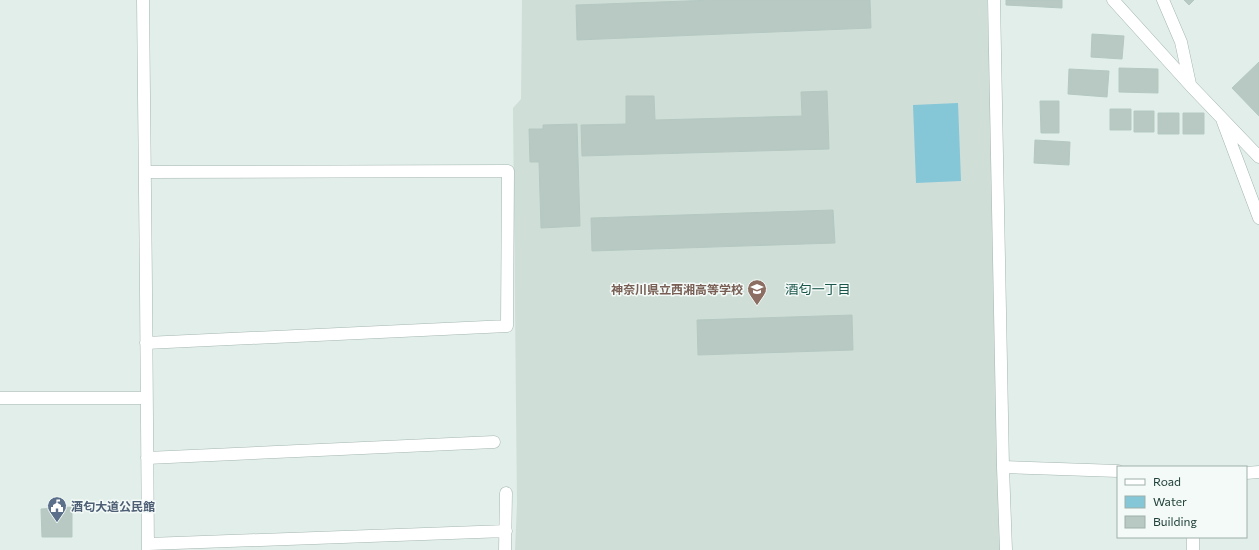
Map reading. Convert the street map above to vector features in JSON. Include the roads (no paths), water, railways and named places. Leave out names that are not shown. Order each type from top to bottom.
[{"type":"street","points":[[143,0],[146,172],[146,398],[148,547],[506,531]]},
{"type":"street","points":[[994,0],[1006,550]]},
{"type":"street","points":[[1113,0],[1190,85],[1259,157]]},
{"type":"street","points":[[1163,0],[1181,42],[1190,85]]},
{"type":"street","points":[[1221,117],[1259,218]]},
{"type":"street","points":[[146,172],[508,171],[507,326],[146,343]]},
{"type":"street","points":[[0,398],[146,398]]},
{"type":"street","points":[[147,458],[494,442]]},
{"type":"street","points":[[1003,467],[1117,471]]},
{"type":"street","points":[[1247,473],[1259,472]]},
{"type":"street","points":[[505,550],[506,493]]},
{"type":"street","points":[[1193,538],[1193,550]]},
{"type":"water","points":[[958,103],[961,181],[916,183],[913,105]]},
{"type":"place","name":"神奈川県立西湘高等学校","points":[[757,306]]},
{"type":"place","name":"酒匂大道公民館","points":[[57,523]]},
{"type":"district","name":"酒匂一丁目","points":[[818,289]]}]
